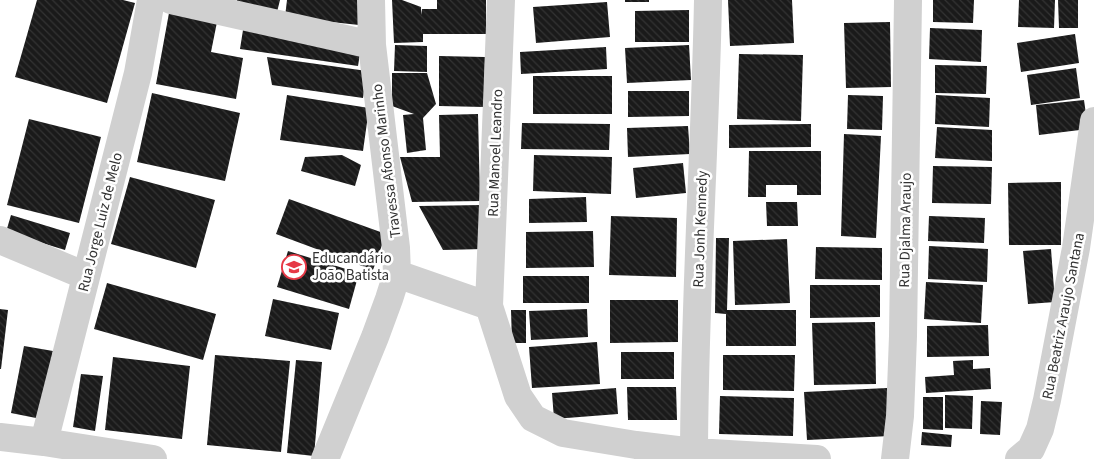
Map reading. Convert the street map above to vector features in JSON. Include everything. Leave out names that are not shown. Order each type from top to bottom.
[{"type":"street","name":"Rua Jorge Luiz de Melo","points":[[44,442],[138,73],[151,0]]},
{"type":"street","points":[[170,0],[372,45]]},
{"type":"street","name":"Travessa Afonso Marinho","points":[[325,459],[375,337],[397,274],[396,248],[372,45],[371,0]]},
{"type":"street","name":"Rua Manoel Leandro","points":[[489,306],[501,0]]},
{"type":"street","name":"Rua Jonh Kennedy","points":[[694,455],[699,227],[706,94],[708,0]]},
{"type":"street","name":"Rua Djalma Araujo","points":[[895,459],[900,416],[903,336],[908,0]]},
{"type":"street","name":"Rua Beatriz Araujo Santana","points":[[1025,454],[1042,422],[1065,311],[1083,207],[1094,121]]},
{"type":"street","points":[[0,240],[86,276]]},
{"type":"street","points":[[397,274],[489,306],[518,396],[533,418],[563,433],[694,455],[817,459]]},
{"type":"street","points":[[0,437],[153,459]]},
{"type":"building","points":[[37,0],[123,0],[135,3],[107,103],[15,77]]},
{"type":"building","points":[[237,0],[280,0],[277,12],[236,4]]},
{"type":"building","points":[[287,0],[361,0],[359,25],[285,17]]},
{"type":"building","points":[[392,0],[402,0],[421,7],[421,15],[422,9],[437,9],[437,0],[486,0],[486,34],[423,34],[423,42],[394,43]]},
{"type":"building","points":[[625,0],[649,0],[649,2],[625,2]]},
{"type":"building","points":[[728,0],[792,0],[794,43],[730,46]]},
{"type":"building","points":[[933,0],[974,0],[973,23],[933,22]]},
{"type":"building","points":[[1019,0],[1055,0],[1054,28],[1018,27]]},
{"type":"building","points":[[1058,0],[1078,0],[1078,28],[1059,28]]},
{"type":"building","points":[[607,2],[610,37],[536,43],[533,7]]},
{"type":"building","points":[[689,10],[689,42],[635,42],[635,11]]},
{"type":"building","points":[[169,13],[217,22],[211,52],[243,58],[236,99],[156,84]]},
{"type":"building","points":[[890,22],[891,87],[846,88],[844,23]]},
{"type":"building","points":[[930,28],[982,30],[981,62],[929,59]]},
{"type":"building","points":[[243,30],[361,47],[358,66],[240,49]]},
{"type":"building","points":[[1075,34],[1079,63],[1021,72],[1017,43]]},
{"type":"building","points":[[395,45],[427,46],[427,72],[394,71]]},
{"type":"building","points":[[689,45],[691,80],[627,83],[625,48]]},
{"type":"building","points":[[606,47],[607,69],[521,74],[520,52]]},
{"type":"building","points":[[739,54],[803,55],[801,121],[737,119]]},
{"type":"building","points":[[439,56],[485,57],[484,107],[439,106]]},
{"type":"building","points":[[267,57],[367,71],[363,98],[272,85]]},
{"type":"building","points":[[935,65],[987,66],[986,94],[935,93]]},
{"type":"building","points":[[1076,68],[1080,98],[1031,105],[1027,75]]},
{"type":"building","points":[[392,73],[427,73],[436,104],[423,118],[426,150],[407,153],[403,115],[414,114],[392,106]]},
{"type":"building","points":[[533,76],[612,76],[612,114],[533,114]]},
{"type":"building","points":[[628,91],[689,91],[689,116],[628,117]]},
{"type":"building","points":[[152,93],[240,113],[225,181],[137,162]]},
{"type":"building","points":[[287,95],[369,108],[363,151],[280,140]]},
{"type":"building","points":[[848,95],[883,96],[882,130],[847,129]]},
{"type":"building","points":[[936,95],[990,98],[989,127],[935,124]]},
{"type":"building","points":[[1084,100],[1088,129],[1039,135],[1036,105]]},
{"type":"building","points":[[478,114],[480,201],[412,202],[400,157],[440,157],[439,115]]},
{"type":"building","points":[[29,119],[101,137],[79,223],[7,205]]},
{"type":"building","points":[[522,123],[610,124],[609,150],[521,149]]},
{"type":"building","points":[[811,124],[811,147],[729,148],[729,125]]},
{"type":"building","points":[[688,126],[690,154],[628,157],[627,128]]},
{"type":"building","points":[[937,127],[992,130],[992,161],[935,158]]},
{"type":"building","points":[[844,134],[881,136],[876,238],[841,236]]},
{"type":"building","points":[[749,151],[821,151],[821,195],[797,195],[797,185],[766,185],[766,197],[748,197]]},
{"type":"building","points":[[342,155],[361,165],[355,186],[301,171],[305,157]]},
{"type":"building","points":[[534,155],[612,157],[611,194],[533,191]]},
{"type":"building","points":[[683,163],[686,193],[636,198],[633,168]]},
{"type":"building","points":[[933,166],[992,167],[991,204],[932,203]]},
{"type":"building","points":[[130,177],[215,200],[196,268],[111,244]]},
{"type":"building","points":[[1061,182],[1061,245],[1009,245],[1008,183]]},
{"type":"building","points":[[586,197],[587,222],[529,223],[529,199]]},
{"type":"building","points":[[289,199],[386,234],[373,270],[276,234]]},
{"type":"building","points":[[766,202],[797,202],[798,226],[767,226]]},
{"type":"building","points":[[482,205],[483,249],[443,250],[419,206]]},
{"type":"building","points":[[11,215],[70,233],[65,250],[6,232]]},
{"type":"building","points":[[611,216],[677,218],[676,277],[609,275]]},
{"type":"building","points":[[929,216],[985,218],[984,243],[928,241]]},
{"type":"building","points":[[593,231],[594,267],[526,268],[526,232]]},
{"type":"building","points":[[716,238],[729,238],[727,310],[796,310],[796,346],[726,346],[726,314],[715,313]]},
{"type":"building","points":[[787,239],[790,303],[735,305],[733,241]]},
{"type":"building","points":[[929,246],[988,249],[987,282],[928,279]]},
{"type":"building","points":[[816,247],[882,248],[882,280],[815,279]]},
{"type":"building","points":[[1051,249],[1055,302],[1028,304],[1023,251]]},
{"type":"building","points":[[288,251],[359,273],[349,309],[277,287]]},
{"type":"building","points":[[523,276],[589,276],[589,303],[523,303]]},
{"type":"building","points":[[926,282],[983,285],[981,323],[924,319]]},
{"type":"building","points":[[107,283],[216,314],[203,360],[94,329]]},
{"type":"building","points":[[810,285],[880,285],[880,317],[810,318]]},
{"type":"building","points":[[273,299],[339,313],[331,350],[265,336]]},
{"type":"building","points":[[610,300],[678,300],[678,342],[610,343]]},
{"type":"building","points":[[0,309],[8,310],[1,369],[0,369]]},
{"type":"building","points":[[587,309],[588,337],[531,340],[529,311]]},
{"type":"building","points":[[511,310],[526,310],[526,343],[512,343]]},
{"type":"building","points":[[875,322],[876,384],[814,385],[812,323]]},
{"type":"building","points":[[988,325],[989,356],[927,357],[927,326]]},
{"type":"building","points":[[597,342],[600,384],[532,388],[529,347]]},
{"type":"building","points":[[24,346],[53,351],[41,419],[11,413]]},
{"type":"building","points":[[621,352],[674,352],[674,379],[621,379]]},
{"type":"building","points":[[215,355],[290,361],[281,452],[207,445]]},
{"type":"building","points":[[723,355],[795,355],[794,391],[723,390]]},
{"type":"building","points":[[113,357],[190,366],[182,439],[105,430]]},
{"type":"building","points":[[296,360],[322,362],[314,456],[287,453]]},
{"type":"building","points":[[973,360],[973,369],[990,368],[991,389],[926,393],[925,377],[954,375],[953,361]]},
{"type":"building","points":[[81,374],[103,376],[95,431],[73,427]]},
{"type":"building","points":[[627,387],[676,387],[677,420],[628,420]]},
{"type":"building","points":[[616,388],[618,414],[554,419],[552,393]]},
{"type":"building","points":[[887,388],[890,436],[807,440],[804,392]]},
{"type":"building","points":[[945,395],[973,396],[972,429],[945,428]]},
{"type":"building","points":[[720,396],[794,398],[793,436],[719,434]]},
{"type":"building","points":[[923,397],[943,397],[943,430],[923,429]]},
{"type":"building","points":[[981,401],[1002,402],[1000,435],[980,434]]},
{"type":"building","points":[[922,432],[952,435],[951,447],[921,445]]},
{"type":"place","name":"Educandário João Batista","points":[[294,267]]}]
